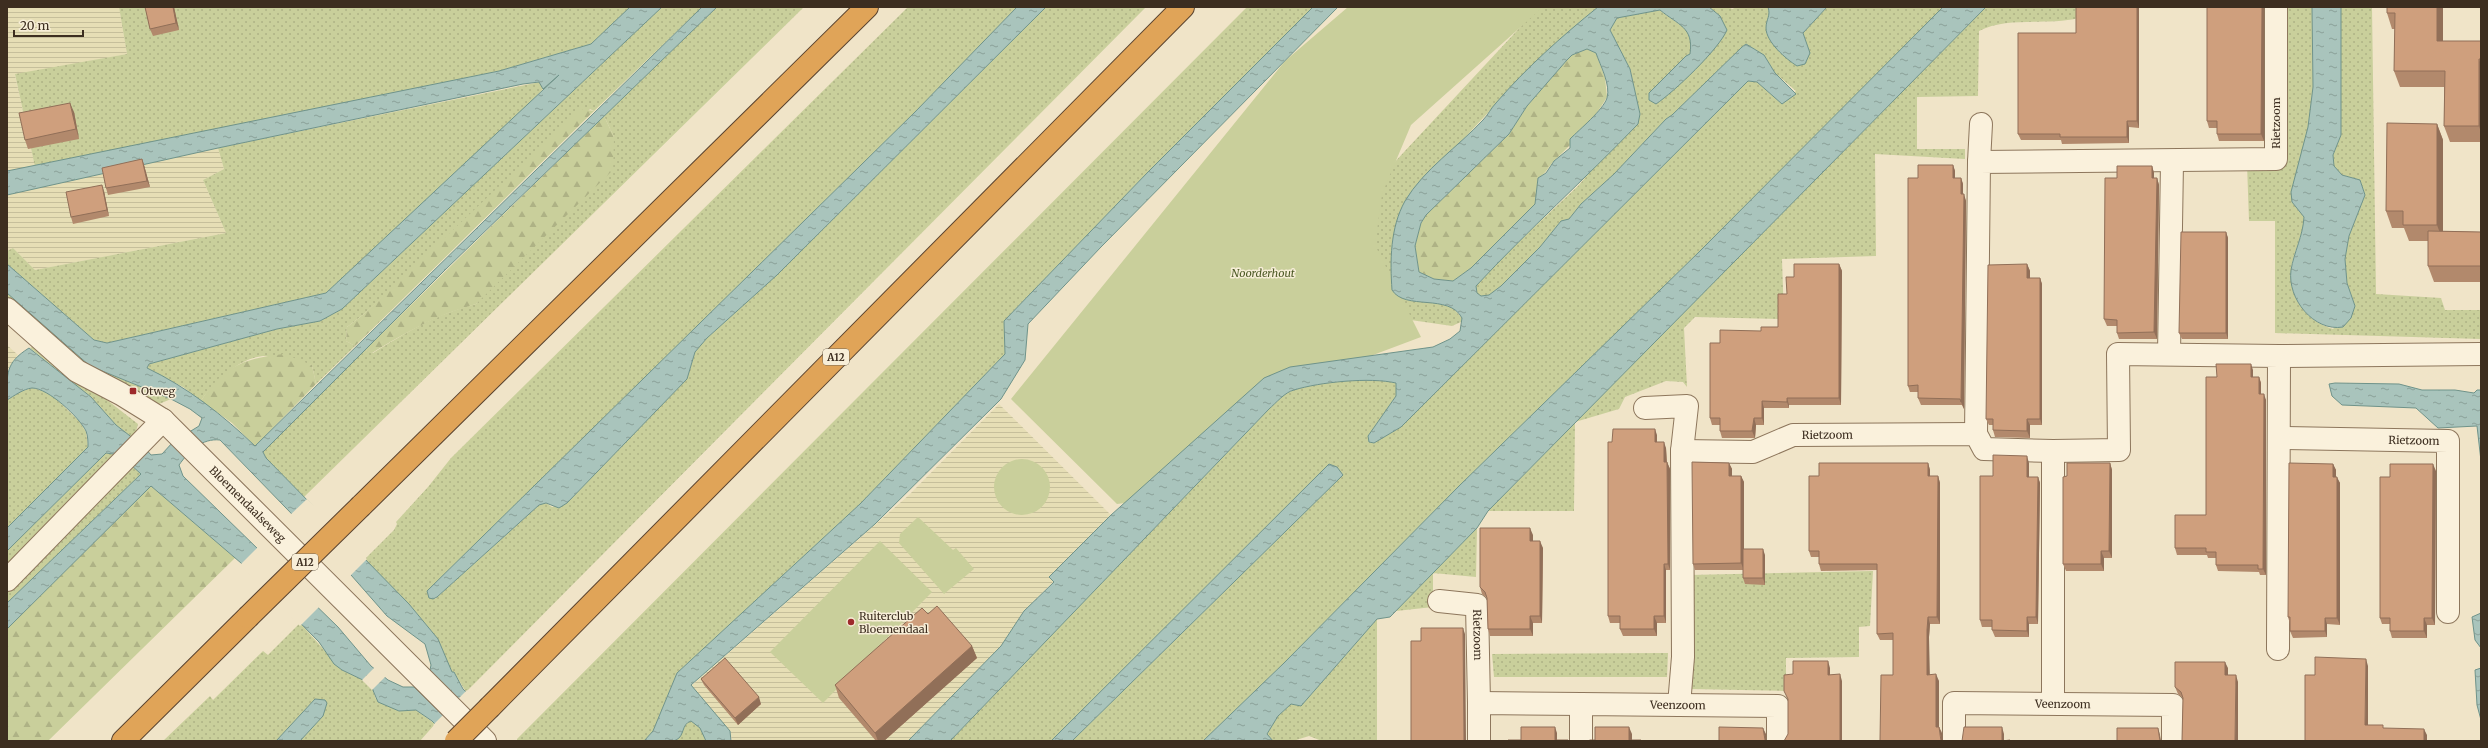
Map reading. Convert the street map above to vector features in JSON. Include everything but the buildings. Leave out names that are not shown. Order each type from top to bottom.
[{"type":"highway","name":"A12","points":[[123,741],[868,7]]},
{"type":"highway","name":"A12","points":[[456,741],[1184,7]]},
{"type":"street","name":"Rietzoom","points":[[1979,162],[2172,162],[2276,159],[2276,7]]},
{"type":"street","points":[[1981,124],[1979,162],[1976,434],[1984,449],[2053,451],[2119,450],[2118,354],[2279,356],[2481,354]]},
{"type":"street","points":[[2169,354],[2172,162]]},
{"type":"street","name":"Bloemendaalseweg","points":[[7,309],[76,371],[121,394],[163,420],[485,741]]},
{"type":"street","points":[[2278,649],[2280,438],[2279,356]]},
{"type":"street","points":[[1645,408],[1687,406],[1682,451],[1683,657],[1678,705]]},
{"type":"street","points":[[7,580],[163,420]]},
{"type":"street","name":"Rietzoom","points":[[1682,451],[1753,452],[1793,435],[1976,434]]},
{"type":"street","name":"Rietzoom","points":[[2280,438],[2448,441],[2448,612]]},
{"type":"street","points":[[2053,451],[2053,703]]},
{"type":"street","name":"Rietzoom","points":[[1439,601],[1477,605],[1479,741]]},
{"type":"street","points":[[1479,703],[1581,704],[1581,741]]},
{"type":"street","name":"Veenzoom","points":[[1954,741],[1954,703],[2173,705],[2173,741]]},
{"type":"street","name":"Veenzoom","points":[[1581,704],[1778,706],[1778,741]]},
{"type":"shaded area","points":[[7,7],[119,7],[127,54],[15,75],[35,167],[7,171]]},
{"type":"shaded area","points":[[218,148],[224,169],[203,180],[226,233],[35,270],[13,248],[7,251],[7,195]]},
{"type":"shaded area","points":[[7,345],[18,355],[7,371]]},
{"type":"shaded area","name":"Ruiterclub Bloemendaal","points":[[999,404],[1111,515],[1050,577],[1054,581],[1024,611],[1001,646],[908,741],[732,741],[730,731],[691,686],[909,495]]},
{"type":"green space","points":[[119,7],[630,7],[591,44],[499,71],[35,167],[15,74],[127,54]]},
{"type":"green space","points":[[662,7],[702,7],[594,111],[590,109],[364,314],[347,327],[346,341],[355,346],[316,384],[312,365],[277,357],[257,357],[238,365],[220,378],[201,401],[183,387],[147,369],[149,364],[277,329],[320,321],[342,309]]},
{"type":"green space","points":[[717,7],[804,7],[304,497],[266,458],[263,452],[266,448],[365,350],[373,353],[435,318],[476,304],[614,137],[604,116]]},
{"type":"green space","points":[[908,7],[1017,7],[915,112],[427,591],[435,599],[539,505],[546,503],[552,507],[567,503],[687,379],[695,352],[707,338],[777,275],[1046,7],[1146,7],[466,692],[454,672],[452,673],[438,639],[409,604],[364,560],[394,530],[397,524],[396,522],[428,487],[451,458]]},
{"type":"green space","points":[[1247,7],[1313,7],[1148,172],[1004,321],[1005,354],[860,504],[677,673],[653,731],[644,741],[515,741]]},
{"type":"green space","name":"Noorderhout","points":[[1348,7],[1543,7],[1411,125],[1382,194],[1375,245],[1421,337],[1267,395],[1140,501],[1117,504],[1011,399],[1285,61]]},
{"type":"green space","points":[[1539,7],[1598,7],[1523,75],[1406,201],[1392,241],[1392,290],[1452,307],[1462,318],[1461,322],[1452,326],[1397,318],[1365,266],[1370,200],[1391,166]]},
{"type":"green space","points":[[1709,7],[1729,7],[1732,9],[1737,7],[1768,7],[1771,13],[1769,27],[1771,38],[1782,53],[1788,57],[1808,48],[1803,33],[1827,7],[1943,7],[1700,251],[1459,486],[1284,663],[1203,741],[1072,741],[1343,475],[1337,467],[1329,464],[1051,741],[950,741],[1284,395],[1291,391],[1305,387],[1345,381],[1373,380],[1396,383],[1396,396],[1368,436],[1369,442],[1374,443],[1401,427],[1748,81],[1757,82],[1782,104],[1796,91],[1775,73],[1764,55],[1746,44],[1666,119],[1614,174],[1581,204],[1569,219],[1561,221],[1540,247],[1501,286],[1489,295],[1481,296],[1477,293],[1476,286],[1509,251],[1578,186],[1640,114],[1630,69],[1610,30],[1617,18],[1660,10],[1684,28],[1690,37],[1690,54],[1654,88],[1656,104],[1691,72],[1720,16]]},
{"type":"green space","points":[[1986,7],[2079,7],[2079,18],[2054,21],[2015,22],[1990,26],[1979,31],[1978,96],[1917,97],[1917,149],[1965,149],[1965,159],[1875,154],[1876,256],[1782,259],[1784,319],[1695,317],[1684,328],[1687,387],[1683,382],[1666,381],[1625,397],[1619,409],[1576,422]]},
{"type":"green space","points":[[2283,7],[2312,7],[2313,87],[2308,127],[2292,202],[2304,217],[2302,232],[2293,258],[2291,271],[2293,291],[2297,300],[2308,315],[2324,326],[2333,329],[2355,306],[2347,283],[2345,259],[2349,236],[2365,195],[2360,180],[2342,175],[2334,167],[2333,155],[2341,135],[2341,7],[2372,7],[2376,294],[2441,298],[2445,310],[2481,310],[2481,339],[2275,333],[2275,221],[2249,221],[2247,164],[2281,162]]},
{"type":"green space","points":[[1587,49],[1596,53],[1605,78],[1607,97],[1596,114],[1570,146],[1538,178],[1535,204],[1471,268],[1453,281],[1434,279],[1419,272],[1415,246],[1421,223],[1426,215],[1509,134],[1527,106],[1567,60],[1572,55]]},
{"type":"green space","points":[[540,82],[543,89],[533,100],[326,293],[107,343],[94,340],[7,264],[7,251],[13,248],[35,270],[226,233],[203,180],[224,169],[218,148]]},
{"type":"green space","points":[[581,109],[594,111],[355,346],[346,341],[347,327],[364,314]]},
{"type":"green space","points":[[604,116],[614,137],[613,170],[476,304],[461,308],[435,319],[410,331],[372,353],[365,350]]},
{"type":"green space","points":[[7,293],[90,366],[171,399],[159,404],[89,371],[7,303]]},
{"type":"green space","points":[[36,345],[138,424],[134,439],[116,425],[91,397],[30,348]]},
{"type":"green space","points":[[284,354],[312,365],[316,384],[255,446],[232,423],[201,401],[218,379],[236,366],[246,361],[258,358]]},
{"type":"green space","points":[[32,388],[49,392],[79,421],[86,432],[88,447],[7,528],[7,400],[19,392]]},
{"type":"green space","points":[[1575,423],[1574,511],[1488,511]]},
{"type":"green space","points":[[106,453],[120,455],[141,474],[7,603],[7,551]]},
{"type":"green space","points":[[1022,459],[1033,461],[1042,467],[1048,476],[1050,487],[1048,498],[1042,507],[1033,513],[1022,515],[1011,513],[1002,507],[996,498],[994,487],[996,476],[1002,467],[1011,461]]},
{"type":"green space","points":[[151,486],[235,558],[48,741],[7,741],[7,629]]},
{"type":"green space","points":[[918,517],[953,550],[956,548],[974,569],[944,594],[899,543],[900,534]]},
{"type":"green space","points":[[1477,528],[1476,577],[1433,573]]},
{"type":"green space","name":"Ruiterclub Bloemendaal","points":[[880,541],[932,592],[823,703],[770,652]]},
{"type":"green space","points":[[1873,571],[1870,626],[1859,627],[1859,657],[1786,658],[1786,691],[1691,689],[1689,575]]},
{"type":"green space","points":[[1433,573],[1433,607],[1396,611]]},
{"type":"green space","points":[[1377,619],[1377,741],[1322,741],[1309,736],[1293,741],[1273,741],[1267,734],[1278,716],[1291,704],[1301,706]]},
{"type":"green space","points":[[300,623],[342,670],[361,679],[372,688],[376,699],[399,711],[416,710],[435,724],[420,741],[300,741],[323,716],[320,699],[315,699],[276,741],[163,741],[210,696],[213,700],[263,651],[268,655]]},
{"type":"green space","points":[[1668,653],[1667,677],[1494,677],[1492,654]]},
{"type":"green space","points":[[691,721],[700,728],[706,741],[676,741],[685,725]]},
{"type":"water","points":[[630,7],[662,7],[342,309],[320,321],[277,329],[149,364],[147,368],[204,402],[255,446],[702,7],[717,7],[446,269],[263,452],[266,458],[409,604],[438,639],[452,672],[454,672],[463,689],[515,740],[500,741],[430,670],[431,665],[425,644],[387,616],[351,575],[220,440],[207,441],[196,446],[179,465],[183,476],[338,627],[371,666],[388,680],[403,687],[414,687],[469,741],[452,741],[432,721],[416,710],[399,711],[378,702],[372,688],[365,681],[342,670],[334,664],[319,642],[241,563],[151,486],[7,629],[7,603],[141,474],[130,464],[145,448],[151,455],[162,454],[173,442],[199,426],[202,418],[190,409],[171,399],[90,366],[7,293],[7,264],[94,340],[107,343],[326,293],[559,75],[543,89],[539,82],[523,84],[218,148],[7,195],[7,171],[499,71],[591,44]]},
{"type":"water","points":[[1017,7],[1046,7],[777,275],[707,338],[695,352],[687,379],[567,503],[559,508],[546,503],[539,505],[437,597],[433,599],[429,598],[427,591],[915,112]]},
{"type":"water","points":[[1313,7],[1338,7],[1101,247],[1028,324],[1025,360],[1001,399],[875,524],[691,685],[730,731],[731,741],[706,741],[700,728],[691,721],[686,725],[681,736],[676,740],[664,742],[644,741],[653,731],[677,673],[860,504],[1005,354],[1004,321],[1148,172]]},
{"type":"water","points":[[1598,7],[1709,7],[1720,16],[1727,30],[1706,59],[1674,90],[1656,104],[1649,100],[1649,93],[1686,56],[1690,54],[1690,38],[1687,32],[1678,23],[1660,10],[1617,18],[1610,30],[1630,69],[1640,114],[1638,124],[1476,286],[1477,293],[1481,296],[1489,295],[1501,286],[1540,247],[1561,221],[1569,219],[1581,204],[1614,174],[1666,119],[1746,44],[1764,55],[1775,73],[1796,94],[1782,104],[1757,82],[1748,81],[1401,427],[1374,443],[1369,442],[1368,436],[1396,396],[1396,383],[1373,380],[1345,381],[1305,387],[1291,391],[1284,395],[950,741],[908,741],[1001,646],[1024,611],[1054,582],[1049,577],[1111,515],[1264,378],[1290,367],[1433,347],[1450,339],[1460,331],[1462,318],[1456,310],[1438,304],[1407,300],[1398,296],[1392,290],[1392,245],[1396,222],[1400,211],[1413,189],[1431,168],[1483,120],[1494,105],[1532,65]],"holes":[[[1587,49],[1596,53],[1608,87],[1605,103],[1596,114],[1570,139],[1570,148],[1554,161],[1546,173],[1538,178],[1535,204],[1471,268],[1453,281],[1434,279],[1419,272],[1415,246],[1421,223],[1426,215],[1509,134],[1527,106],[1572,55]]]},
{"type":"water","points":[[1768,7],[1827,7],[1803,33],[1810,53],[1805,64],[1797,66],[1782,55],[1769,39],[1766,28],[1769,13]]},
{"type":"water","points":[[1943,7],[1986,7],[1488,511],[1477,528],[1390,617],[1377,619],[1301,706],[1291,704],[1278,716],[1267,734],[1273,741],[1203,741],[1284,663],[1459,486],[1700,251]]},
{"type":"water","points":[[2312,7],[2341,7],[2341,135],[2333,155],[2334,166],[2342,175],[2360,180],[2365,195],[2349,236],[2345,259],[2347,283],[2355,306],[2351,318],[2343,327],[2332,327],[2313,319],[2298,302],[2293,292],[2291,281],[2291,270],[2302,231],[2304,217],[2292,202],[2291,192],[2308,127],[2313,87]]},
{"type":"water","points":[[29,348],[91,397],[116,425],[134,439],[120,455],[106,453],[7,551],[7,528],[88,447],[87,433],[77,418],[62,404],[46,393],[39,389],[32,388],[22,391],[7,400],[7,383],[11,364],[21,353]]},
{"type":"water","points":[[2329,384],[2399,384],[2422,390],[2455,390],[2474,393],[2477,390],[2481,390],[2481,461],[2477,426],[2438,428],[2416,408],[2342,405],[2332,396]]},
{"type":"water","points":[[1329,464],[1337,467],[1343,475],[1072,741],[1051,741]]},
{"type":"water","points":[[2481,613],[2481,648],[2475,640],[2472,617]]},
{"type":"water","points":[[2481,668],[2481,720],[2477,705],[2475,670]]},
{"type":"water","points":[[315,699],[325,700],[327,703],[323,716],[300,741],[276,741]]},
{"type":"pier","points":[[307,499],[367,559],[350,576],[289,516]]},
{"type":"pier","points":[[259,546],[320,606],[300,626],[240,565]]},
{"type":"pier","points":[[375,667],[386,676],[372,690],[362,680]]},
{"type":"pier","points":[[467,690],[517,739],[517,741],[498,741],[457,700]]},
{"type":"pier","points":[[444,714],[470,740],[450,741],[433,725]]},
{"type":"place","name":"Otweg","points":[[133,391]]},
{"type":"place","name":"Ruiterclub Bloemendaal","points":[[851,622]]}]
